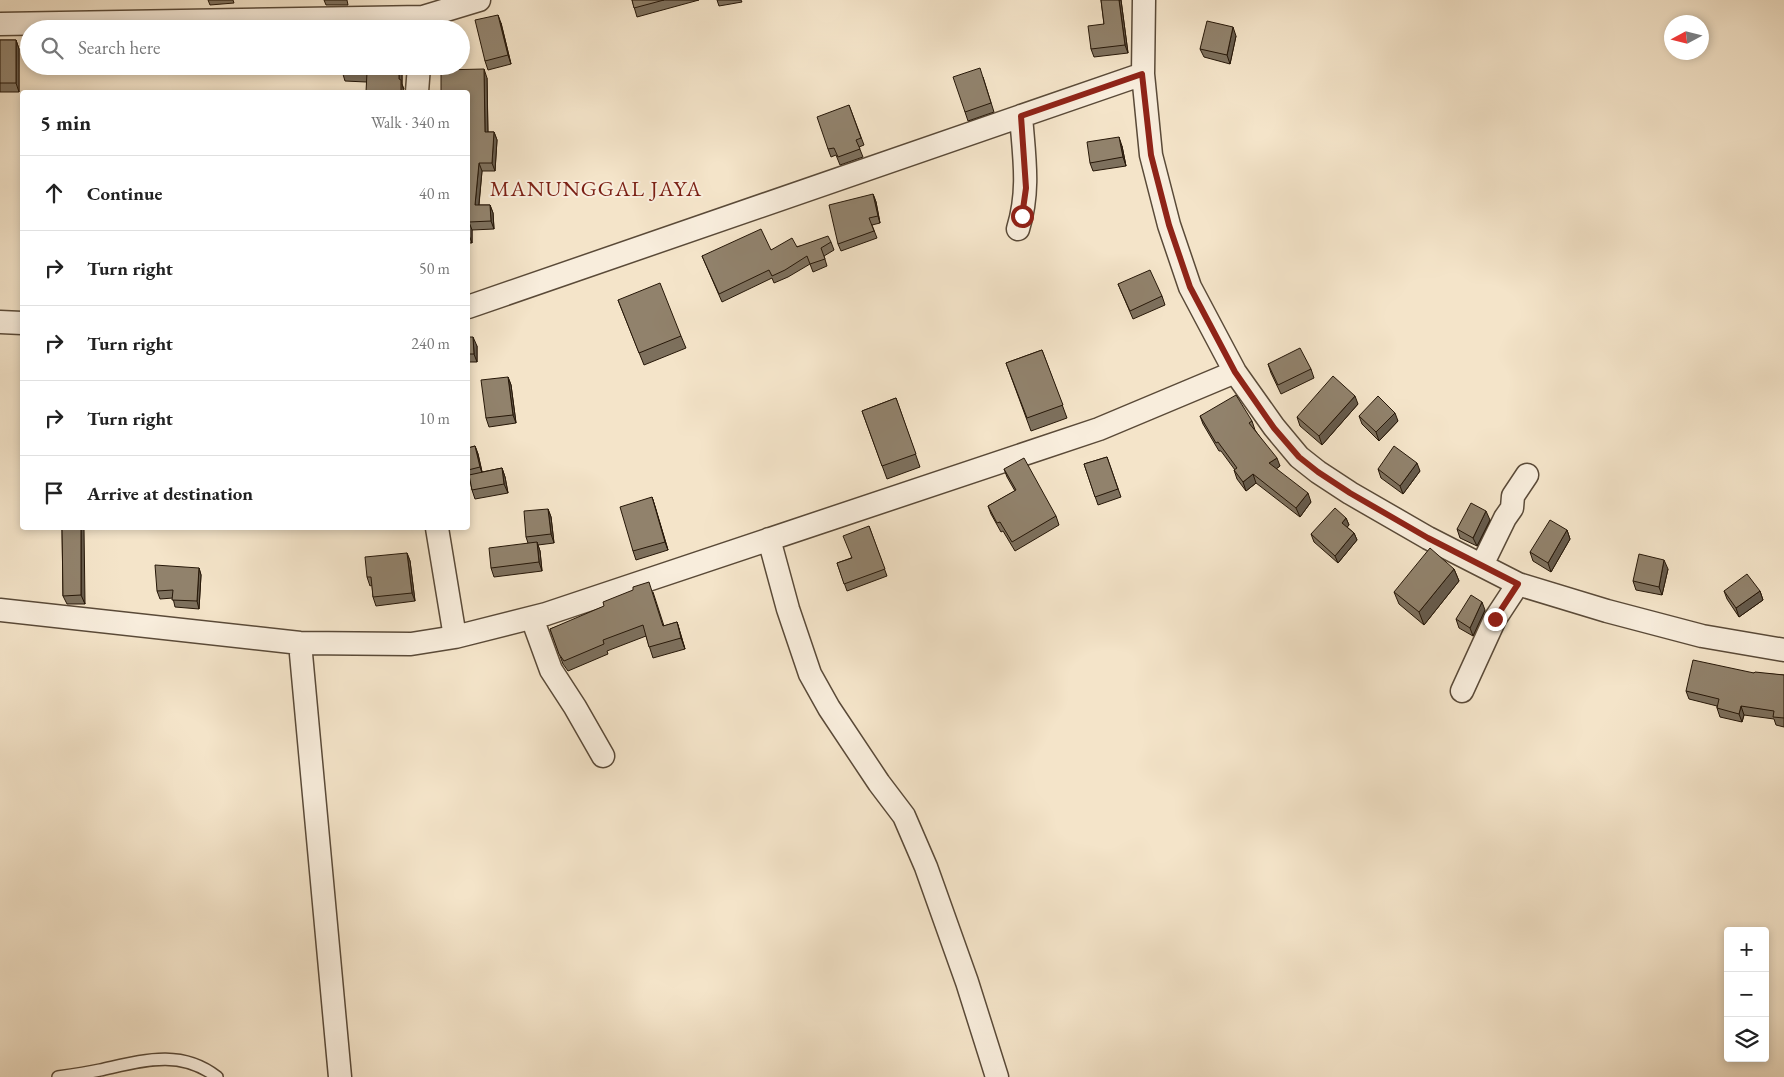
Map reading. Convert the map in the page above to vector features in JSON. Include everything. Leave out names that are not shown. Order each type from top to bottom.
[{"type":"street","points":[[188,20],[422,15],[479,0]]},
{"type":"street","points":[[1144,0],[1142,74],[1151,155],[1169,225],[1190,287],[1235,372],[1274,428],[1299,457],[1350,493],[1428,538],[1518,584],[1608,611],[1702,636],[1784,650]]},
{"type":"street","points":[[0,24],[20,24]]},
{"type":"street","points":[[470,306],[1142,74]]},
{"type":"street","points":[[418,90],[419,75]]},
{"type":"street","points":[[1018,230],[1026,188],[1021,116]]},
{"type":"street","points":[[0,322],[20,323]]},
{"type":"street","points":[[0,610],[300,643],[410,644],[455,637],[532,618],[1099,429],[1235,372]]},
{"type":"street","points":[[1482,565],[1504,518],[1512,508],[1513,496],[1528,475]]},
{"type":"street","points":[[437,530],[455,637]]},
{"type":"street","points":[[769,539],[788,609],[810,674],[834,715],[904,816],[926,867],[968,982],[998,1077]]},
{"type":"street","points":[[1462,691],[1495,619],[1518,584]]},
{"type":"street","points":[[532,618],[550,670],[575,707],[602,756]]},
{"type":"street","points":[[300,643],[340,1077]]},
{"type":"lane","points":[[58,1077],[147,1059],[181,1060],[206,1069],[217,1077]]},
{"type":"building","points":[[632,0],[664,0],[634,8]]},
{"type":"building","points":[[1101,0],[1119,0],[1125,45],[1091,49],[1088,26],[1104,24]]},
{"type":"building","points":[[498,15],[508,55],[485,61],[475,20]]},
{"type":"building","points":[[1207,21],[1233,27],[1227,55],[1200,49]]},
{"type":"building","points":[[0,40],[16,40],[16,83],[0,83]]},
{"type":"building","points":[[980,68],[991,103],[965,112],[953,77]]},
{"type":"building","points":[[470,69],[484,69],[485,132],[494,132],[492,163],[479,163],[475,205],[490,205],[491,221],[470,222],[470,90],[441,90],[441,75],[470,75]]},
{"type":"building","points":[[367,75],[399,75],[401,80],[401,90],[366,90]]},
{"type":"building","points":[[849,105],[861,138],[856,140],[860,149],[838,157],[834,148],[828,149],[817,117]]},
{"type":"building","points":[[1119,137],[1123,157],[1090,163],[1087,142]]},
{"type":"building","points":[[873,194],[878,216],[869,218],[874,231],[838,244],[829,205]]},
{"type":"building","points":[[761,229],[771,250],[792,238],[797,247],[828,236],[831,242],[821,248],[825,259],[810,264],[807,256],[772,276],[769,270],[719,294],[702,256]]},
{"type":"building","points":[[1150,270],[1162,296],[1130,311],[1118,284]]},
{"type":"building","points":[[660,283],[681,336],[639,353],[618,300]]},
{"type":"building","points":[[470,337],[473,337],[474,354],[470,354]]},
{"type":"building","points":[[1300,348],[1311,369],[1278,385],[1268,364]]},
{"type":"building","points":[[1042,350],[1063,405],[1027,418],[1006,363]]},
{"type":"building","points":[[1333,376],[1355,396],[1319,436],[1297,417]]},
{"type":"building","points":[[508,377],[513,415],[486,418],[481,380]]},
{"type":"building","points":[[1236,395],[1252,421],[1249,423],[1277,458],[1269,463],[1308,493],[1296,508],[1253,474],[1243,482],[1234,470],[1237,468],[1218,442],[1216,443],[1200,416]]},
{"type":"building","points":[[1378,396],[1395,413],[1376,432],[1359,416]]},
{"type":"building","points":[[896,398],[916,454],[882,466],[862,411]]},
{"type":"building","points":[[475,446],[480,467],[470,470],[470,447]]},
{"type":"building","points":[[1394,446],[1417,463],[1400,486],[1378,469]]},
{"type":"building","points":[[1107,457],[1118,489],[1095,497],[1084,464]]},
{"type":"building","points":[[1024,458],[1056,516],[1012,542],[1000,522],[997,523],[988,506],[1016,490],[1004,469]]},
{"type":"building","points":[[502,468],[504,484],[472,490],[470,475]]},
{"type":"building","points":[[652,497],[665,542],[633,551],[620,507]]},
{"type":"building","points":[[1471,503],[1486,511],[1473,538],[1457,529]]},
{"type":"building","points":[[1335,508],[1346,518],[1342,523],[1354,533],[1335,556],[1311,534]]},
{"type":"building","points":[[548,509],[551,534],[526,537],[524,511]]},
{"type":"building","points":[[1550,520],[1567,530],[1548,563],[1530,552]]},
{"type":"building","points":[[869,526],[885,569],[844,584],[837,563],[852,558],[843,536]]},
{"type":"building","points":[[62,530],[81,530],[81,595],[63,596]]},
{"type":"building","points":[[537,542],[539,562],[491,568],[489,548]]},
{"type":"building","points":[[1430,548],[1454,569],[1419,612],[1394,592]]},
{"type":"building","points":[[407,553],[412,593],[373,597],[371,577],[367,577],[365,557]]},
{"type":"building","points":[[1639,554],[1664,560],[1659,587],[1633,581]]},
{"type":"building","points":[[155,565],[199,568],[197,601],[172,600],[173,590],[157,591]]},
{"type":"building","points":[[1747,574],[1760,591],[1736,608],[1724,591]]},
{"type":"building","points":[[649,582],[663,626],[677,622],[681,638],[649,647],[643,625],[603,640],[604,644],[564,661],[559,654],[550,629],[604,606],[603,602],[633,590],[633,587]]},
{"type":"building","points":[[1471,595],[1482,602],[1470,628],[1456,619]]},
{"type":"building","points":[[1693,660],[1754,673],[1784,675],[1784,718],[1773,717],[1774,711],[1741,706],[1739,714],[1717,708],[1719,699],[1686,691]]},
{"type":"district","name":"MANUNGGAL JAYA","points":[[596,188]]},
{"type":"route","points":[[1022,216],[1026,188],[1021,116],[1142,74],[1151,155],[1169,225],[1190,287],[1235,372],[1274,428],[1299,457],[1318,472],[1350,493],[1428,538],[1518,584],[1495,619]]}]
